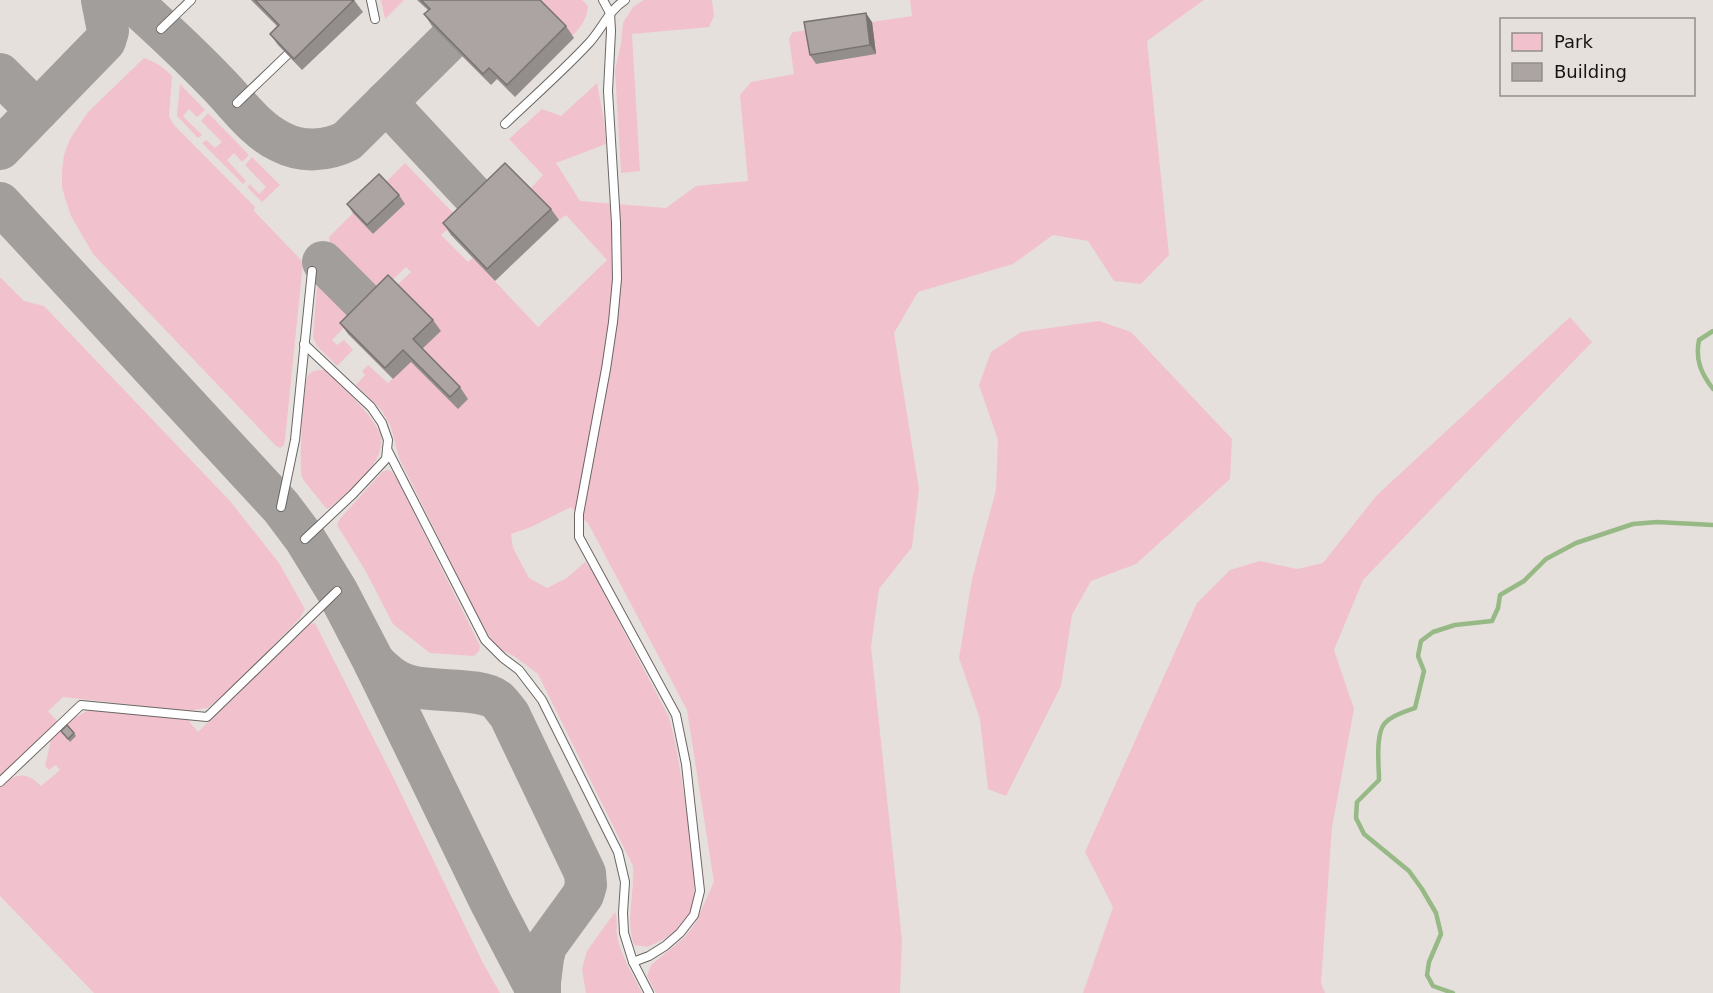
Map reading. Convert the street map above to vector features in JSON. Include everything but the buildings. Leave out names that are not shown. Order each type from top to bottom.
[{"type":"lane","points":[[161,29],[191,0]]},
{"type":"lane","points":[[371,0],[375,19]]},
{"type":"lane","points":[[603,0],[610,13],[608,91],[617,279],[606,369],[579,514],[579,537],[676,715],[686,764],[700,891],[694,915],[680,933],[657,951],[633,962]]},
{"type":"lane","points":[[505,124],[590,42],[604,25],[610,13],[625,0]]},
{"type":"lane","points":[[237,103],[287,55]]},
{"type":"lane","points":[[281,507],[295,440],[312,271]]},
{"type":"lane","points":[[304,344],[371,407],[382,423],[388,440],[386,459],[305,539]]},
{"type":"lane","points":[[387,449],[485,640],[519,670],[542,700],[618,852],[625,882],[624,933],[633,962],[649,993]]},
{"type":"lane","points":[[0,782],[81,705],[207,717],[337,591]]},
{"type":"green space","points":[[381,0],[404,0],[385,19]]},
{"type":"green space","points":[[537,0],[582,0],[588,6],[585,19],[572,36]]},
{"type":"green space","points":[[644,0],[712,0],[714,16],[709,27],[632,34],[640,171],[621,173],[615,70],[623,23],[633,7]]},
{"type":"green space","points":[[910,0],[1204,0],[1147,41],[1169,255],[1141,284],[1114,281],[1088,241],[1053,235],[1013,264],[918,292],[894,333],[919,489],[912,547],[879,589],[871,647],[902,940],[900,993],[656,993],[647,976],[651,965],[685,937],[696,922],[714,882],[687,710],[588,523],[571,507],[531,527],[511,534],[513,548],[529,578],[547,588],[567,578],[585,562],[591,569],[669,717],[690,831],[695,874],[692,908],[688,919],[679,929],[664,939],[648,947],[634,945],[630,925],[633,866],[538,674],[514,656],[501,650],[492,641],[399,458],[391,427],[382,411],[356,385],[365,375],[362,371],[368,365],[388,383],[411,362],[458,408],[421,351],[396,286],[411,272],[406,267],[376,296],[333,253],[329,237],[353,213],[373,234],[405,204],[385,183],[405,163],[459,219],[441,235],[468,262],[473,258],[538,327],[607,260],[566,215],[559,220],[529,190],[543,175],[509,139],[542,109],[561,116],[597,83],[606,144],[556,163],[580,201],[666,208],[696,186],[748,181],[740,95],[751,82],[794,74],[789,38],[793,32],[810,30],[817,64],[875,54],[872,22],[912,16]]},
{"type":"green space","points":[[144,58],[159,65],[172,76],[169,116],[174,125],[255,207],[254,211],[303,262],[285,440],[284,445],[280,448],[93,254],[71,216],[62,187],[64,155],[70,139],[88,112]]},
{"type":"green space","points":[[180,84],[205,110],[197,117],[189,109],[183,116],[202,135],[198,138],[177,116]]},
{"type":"green space","points":[[208,113],[249,155],[242,162],[234,153],[227,160],[246,181],[243,184],[202,143],[206,140],[215,148],[222,142],[201,121]]},
{"type":"green space","points":[[252,157],[280,185],[262,202],[247,187],[250,184],[259,194],[266,187],[245,165]]},
{"type":"green space","points":[[0,277],[24,301],[44,306],[230,501],[279,563],[305,609],[300,618],[225,696],[207,708],[187,711],[63,697],[48,711],[58,722],[0,776]]},
{"type":"green space","points":[[321,280],[355,316],[332,340],[337,345],[344,340],[353,350],[337,366],[317,346],[313,337],[317,286]]},
{"type":"green space","points":[[1570,317],[1592,342],[1363,580],[1334,650],[1354,709],[1332,827],[1321,983],[1325,993],[1083,993],[1113,907],[1085,852],[1197,603],[1230,570],[1260,561],[1297,569],[1323,563],[1377,495]]},
{"type":"green space","points":[[1099,321],[1131,332],[1232,439],[1230,479],[1136,564],[1091,581],[1072,615],[1061,686],[1006,796],[988,789],[980,719],[959,658],[972,579],[996,490],[998,440],[979,385],[991,352],[1021,332]]},
{"type":"green space","points":[[318,370],[325,370],[357,402],[373,421],[381,437],[379,454],[370,470],[328,509],[304,480],[301,470],[307,378]]},
{"type":"green space","points":[[387,470],[396,477],[480,646],[474,656],[430,653],[393,624],[365,570],[337,525],[382,472]]},
{"type":"green space","points":[[315,623],[500,993],[94,993],[0,896],[0,787],[20,776],[30,778],[41,786],[60,770],[56,765],[49,770],[45,766],[51,740],[72,719],[87,711],[102,709],[188,720],[198,732],[307,627]]},
{"type":"green space","points":[[615,912],[621,951],[642,993],[586,993],[582,969],[587,951]]},
{"type":"waterway","points":[[1713,331],[1699,340],[1698,354],[1702,372],[1713,389]]},
{"type":"waterway","points":[[1453,993],[1433,986],[1427,975],[1429,962],[1441,934],[1436,913],[1409,871],[1364,834],[1356,818],[1357,802],[1379,780],[1378,750],[1382,728],[1391,718],[1415,708],[1424,671],[1418,656],[1421,641],[1433,632],[1455,625],[1492,621],[1498,608],[1500,595],[1524,581],[1546,559],[1576,543],[1633,524],[1657,522],[1713,525]]},
{"type":"taxiway","points":[[0,149],[105,41],[108,31],[102,0]]},
{"type":"taxiway","points":[[130,0],[196,62],[263,131],[297,148],[323,149],[347,141],[448,41]]},
{"type":"taxiway","points":[[0,74],[37,111]]},
{"type":"taxiway","points":[[386,102],[482,205]]},
{"type":"taxiway","points":[[0,203],[281,507],[305,539],[337,591],[374,662],[491,903],[538,993]]},
{"type":"taxiway","points":[[323,262],[372,311]]},
{"type":"taxiway","points":[[374,662],[392,678],[404,684],[489,696],[498,701],[509,714],[585,873],[586,885],[583,895],[546,946],[540,993]]}]
